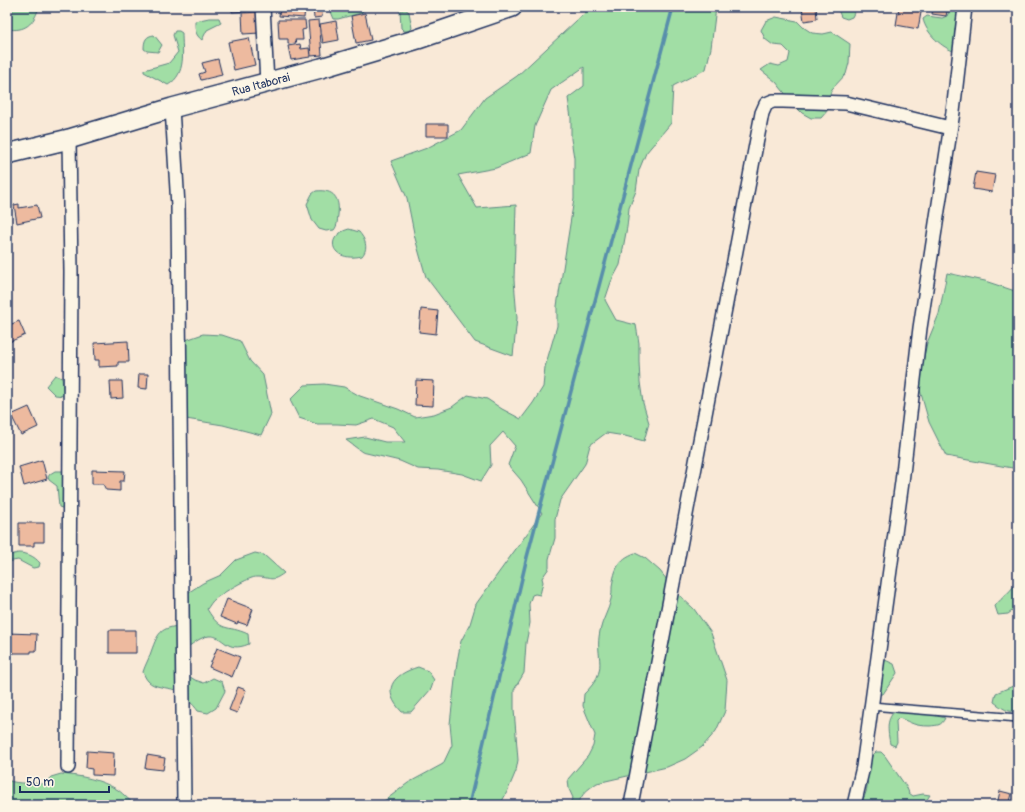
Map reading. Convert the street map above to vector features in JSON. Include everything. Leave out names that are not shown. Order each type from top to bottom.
[{"type":"street","points":[[263,7],[267,83]]},
{"type":"street","points":[[854,805],[863,767],[902,482],[923,307],[950,128],[965,7]]},
{"type":"street","name":"Rua Itaborai","points":[[7,154],[69,139],[172,108],[267,83],[418,39],[503,8]]},
{"type":"street","points":[[631,805],[758,132],[766,104],[773,101],[783,101],[846,104],[950,128]]},
{"type":"street","points":[[172,108],[178,206],[184,805]]},
{"type":"street","points":[[68,767],[71,304],[69,139]]},
{"type":"lane","points":[[871,706],[1018,718]]},
{"type":"green space","points":[[7,7],[39,7],[37,13],[28,26],[13,30],[7,29]]},
{"type":"green space","points":[[329,7],[366,7],[361,13],[334,19]]},
{"type":"green space","points":[[592,7],[716,7],[711,48],[706,69],[673,86],[671,123],[646,153],[639,170],[636,191],[629,208],[620,265],[611,282],[605,300],[616,320],[636,325],[639,343],[640,382],[643,403],[649,423],[644,441],[606,433],[590,445],[585,464],[560,500],[555,519],[555,538],[549,559],[549,568],[542,578],[543,582],[540,595],[532,595],[529,604],[530,623],[526,643],[524,673],[514,690],[518,760],[516,771],[500,805],[379,805],[408,783],[443,764],[452,745],[450,724],[457,662],[461,641],[470,624],[476,604],[542,513],[521,480],[508,465],[515,446],[503,432],[490,446],[491,465],[481,481],[462,474],[438,470],[418,469],[400,461],[362,452],[346,440],[365,437],[385,442],[405,442],[393,427],[374,419],[356,425],[317,424],[299,418],[290,400],[305,385],[324,384],[344,387],[360,396],[398,409],[415,417],[434,414],[452,407],[468,395],[487,399],[521,419],[543,387],[545,367],[557,326],[557,306],[574,199],[574,158],[568,98],[584,86],[584,67],[551,90],[535,126],[531,153],[496,168],[458,175],[477,208],[516,205],[514,280],[517,318],[513,356],[475,342],[426,277],[415,238],[407,198],[391,161],[427,148],[461,130],[485,98],[517,76]]},
{"type":"green space","points":[[837,7],[857,7],[852,17],[847,19],[841,17]]},
{"type":"green space","points":[[948,7],[959,7],[956,52],[945,47],[931,35],[927,30],[923,19],[927,16],[942,18],[947,16],[949,12]]},
{"type":"green space","points":[[405,9],[409,12],[412,28],[408,31],[404,31],[401,28],[400,11]]},
{"type":"green space","points":[[776,17],[797,21],[812,33],[823,34],[832,32],[850,44],[849,63],[846,74],[832,89],[828,99],[828,110],[821,118],[811,118],[802,113],[776,82],[761,70],[770,64],[779,66],[788,62],[790,53],[783,46],[773,45],[765,39],[761,30],[766,21]]},
{"type":"green space","points":[[209,18],[219,18],[221,23],[207,30],[202,40],[195,29],[195,21]]},
{"type":"green space","points":[[175,31],[182,33],[182,62],[178,75],[168,85],[144,72],[144,70],[169,63],[178,52],[173,35]]},
{"type":"green space","points":[[154,35],[162,45],[158,52],[147,51],[144,49],[144,43],[147,37]]},
{"type":"green space","points":[[316,191],[331,193],[337,199],[338,215],[337,225],[334,230],[326,231],[319,229],[312,220],[307,204],[312,194]]},
{"type":"green space","points":[[349,229],[359,232],[363,238],[366,247],[362,256],[343,256],[334,248],[336,237],[341,232]]},
{"type":"green space","points":[[947,273],[985,281],[1018,292],[1018,469],[946,456],[929,422],[918,383],[927,343],[939,314]]},
{"type":"green space","points":[[203,334],[222,335],[240,341],[250,361],[263,375],[271,414],[261,435],[223,425],[186,419],[183,341]]},
{"type":"green space","points":[[55,375],[62,378],[64,396],[55,395],[46,386]]},
{"type":"green space","points":[[55,471],[62,471],[66,473],[64,507],[62,508],[59,507],[57,486],[49,480],[48,477]]},
{"type":"green space","points":[[18,553],[27,554],[33,557],[40,563],[39,567],[33,568],[18,560],[7,562],[7,556]]},
{"type":"green space","points":[[255,553],[264,555],[284,573],[273,579],[253,577],[248,579],[218,597],[207,609],[212,617],[221,625],[248,634],[249,644],[235,647],[230,646],[219,638],[209,636],[199,640],[184,650],[187,675],[204,683],[213,678],[222,682],[225,691],[216,708],[208,713],[198,711],[188,699],[175,690],[157,686],[147,680],[144,676],[144,669],[159,634],[171,627],[185,625],[190,617],[185,608],[186,594],[203,583],[221,575],[236,560]]},
{"type":"green space","points":[[635,553],[645,558],[660,571],[678,594],[694,609],[711,633],[727,680],[725,711],[716,731],[702,747],[685,759],[667,767],[597,783],[585,792],[578,805],[568,805],[573,798],[569,789],[568,779],[588,756],[593,746],[595,735],[583,706],[584,694],[597,677],[599,670],[600,631],[612,596],[614,575],[618,565],[629,555]]},
{"type":"green space","points":[[1018,580],[1018,608],[1008,614],[998,615],[995,606],[1013,588]]},
{"type":"green space","points":[[885,660],[894,664],[897,673],[883,694],[880,694],[881,666]]},
{"type":"green space","points":[[418,667],[428,671],[434,680],[431,689],[411,712],[402,712],[392,697],[392,684],[402,674]]},
{"type":"green space","points":[[1018,684],[1018,711],[1008,711],[994,702],[996,693]]},
{"type":"green space","points":[[897,710],[922,712],[945,718],[941,724],[924,726],[916,725],[899,718],[896,721],[897,742],[895,746],[890,744],[888,725],[893,713]]},
{"type":"green space","points":[[876,752],[881,752],[885,756],[909,793],[913,796],[923,794],[930,795],[926,801],[917,805],[864,805],[862,802],[867,787],[868,766],[872,756]]},
{"type":"green space","points":[[61,774],[83,777],[104,783],[118,790],[137,805],[7,805],[7,780],[44,784],[51,777]]},
{"type":"building","points":[[232,7],[247,7],[247,11],[232,12]]},
{"type":"building","points":[[280,7],[305,7],[304,18],[279,16]]},
{"type":"building","points":[[313,7],[323,7],[322,17],[314,18]]},
{"type":"building","points":[[802,7],[816,7],[817,19],[804,21]]},
{"type":"building","points":[[899,7],[922,7],[918,29],[896,25]]},
{"type":"building","points":[[933,7],[948,7],[946,16],[932,14]]},
{"type":"building","points":[[259,12],[260,33],[243,34],[242,13]]},
{"type":"building","points":[[365,13],[371,40],[356,43],[351,16]]},
{"type":"building","points":[[278,20],[305,20],[306,29],[302,30],[303,40],[295,40],[296,43],[288,44],[288,39],[279,39]]},
{"type":"building","points":[[319,20],[322,55],[311,56],[308,21]]},
{"type":"building","points":[[336,21],[339,40],[323,43],[320,24]]},
{"type":"building","points":[[249,38],[255,65],[234,70],[228,42]]},
{"type":"building","points":[[300,44],[301,49],[309,48],[310,57],[291,60],[288,46]]},
{"type":"building","points":[[218,59],[222,75],[201,80],[199,74],[205,72],[202,63]]},
{"type":"building","points":[[426,124],[448,124],[448,136],[426,136]]},
{"type":"building","points":[[976,172],[995,175],[992,192],[973,189]]},
{"type":"building","points":[[19,204],[19,208],[37,205],[40,218],[17,223],[14,205]]},
{"type":"building","points":[[421,309],[438,311],[436,334],[419,332]]},
{"type":"building","points":[[19,321],[25,335],[7,343],[7,326]]},
{"type":"building","points":[[128,341],[129,362],[118,362],[118,366],[99,367],[99,360],[95,360],[94,343]]},
{"type":"building","points":[[139,374],[148,374],[147,389],[138,388]]},
{"type":"building","points":[[416,380],[434,381],[433,406],[415,405]]},
{"type":"building","points":[[110,381],[122,381],[123,398],[111,399]]},
{"type":"building","points":[[29,407],[38,427],[21,435],[11,415]]},
{"type":"building","points":[[42,460],[47,479],[24,486],[19,467]]},
{"type":"building","points":[[92,470],[125,471],[124,481],[120,481],[120,491],[106,490],[103,484],[92,484]]},
{"type":"building","points":[[19,523],[44,523],[44,542],[34,542],[34,546],[19,546]]},
{"type":"building","points":[[227,599],[253,609],[247,625],[238,622],[237,624],[220,617]]},
{"type":"building","points":[[109,630],[136,630],[136,653],[109,653]]},
{"type":"building","points":[[7,633],[37,634],[36,651],[31,651],[31,653],[7,653]]},
{"type":"building","points":[[217,648],[240,657],[232,677],[209,667]]},
{"type":"building","points":[[238,687],[246,690],[237,713],[229,710]]},
{"type":"building","points":[[87,751],[114,753],[113,776],[92,775],[92,769],[86,768]]},
{"type":"building","points":[[147,755],[165,758],[163,770],[145,768]]},
{"type":"building","points":[[1000,791],[1012,794],[1009,805],[997,805]]},
{"type":"waterway","points":[[469,805],[527,557],[673,7]]}]
